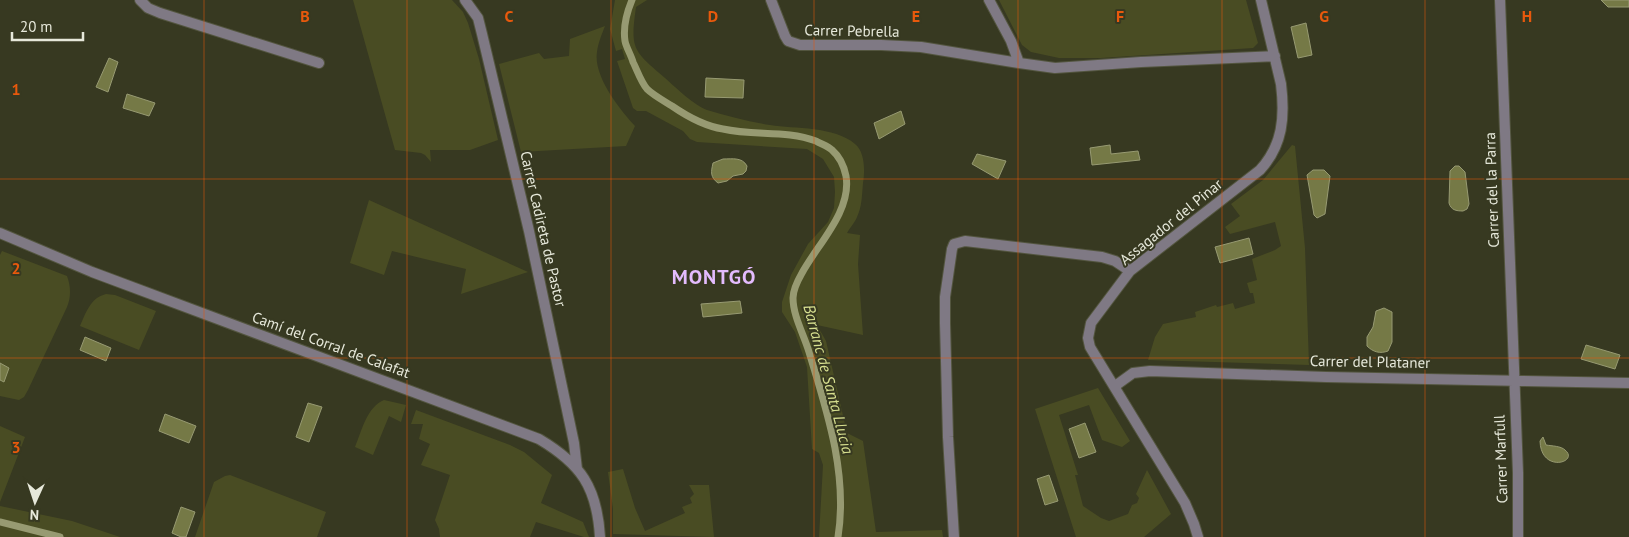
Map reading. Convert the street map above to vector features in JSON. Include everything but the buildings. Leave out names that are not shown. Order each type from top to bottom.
[{"type":"street","points":[[140,0],[148,8],[160,13],[319,62]]},
{"type":"street","name":"Carrer Cadireta de Pastor","points":[[465,0],[478,18],[487,52],[529,231],[574,443],[577,469]]},
{"type":"street","name":"Carrer Pebrella","points":[[772,0],[785,36],[788,41],[794,44],[921,48],[1055,68],[1275,56]]},
{"type":"street","points":[[989,0],[1011,41],[1019,63]]},
{"type":"street","name":"Assagador del Pinar","points":[[1198,537],[1185,503],[1090,347],[1088,338],[1091,323],[1130,271],[1260,170],[1269,161],[1278,144],[1283,115],[1281,84],[1261,0]]},
{"type":"street","name":"Carrer del la Parra","points":[[1500,0],[1514,380]]},
{"type":"street","name":"Camí del Corral de Calafat","points":[[0,233],[92,272],[539,439],[558,450],[584,476],[592,491],[600,537]]},
{"type":"street","points":[[954,537],[948,437],[945,323],[947,279],[954,244],[965,241],[1102,257],[1115,261],[1130,271]]},
{"type":"street","name":"Carrer del Plataner","points":[[1115,386],[1133,373],[1150,371],[1629,383]]},
{"type":"street","name":"Carrer Marfull","points":[[1514,380],[1518,537]]},
{"type":"shaded area","points":[[353,0],[452,0],[463,12],[468,23],[479,59],[498,140],[470,150],[430,150],[431,162],[421,153],[395,150]]},
{"type":"shaded area","points":[[615,0],[647,0],[636,7],[634,41],[636,48],[640,55],[654,69],[697,105],[707,110],[754,122],[825,131],[846,138],[858,147],[864,167],[862,200],[857,217],[847,233],[860,235],[858,264],[863,335],[817,325],[826,341],[847,433],[863,441],[876,532],[942,530],[943,537],[819,537],[823,465],[819,453],[812,449],[807,367],[795,332],[782,312],[782,302],[791,275],[808,244],[828,222],[834,208],[834,177],[823,159],[807,149],[697,142],[690,139],[683,131],[646,111],[637,111],[633,108],[617,61],[625,59],[622,49],[616,51],[610,29]]},
{"type":"shaded area","points":[[999,0],[1246,0],[1258,43],[1253,48],[1101,58],[1059,58],[1031,52],[1022,45]]},
{"type":"shaded area","points":[[1601,0],[1629,0],[1629,7],[1608,7]]},
{"type":"shaded area","points":[[1306,23],[1312,55],[1298,58],[1291,27]]},
{"type":"shaded area","points":[[605,26],[598,45],[597,61],[603,82],[622,111],[635,126],[626,146],[521,152],[499,64],[539,53],[544,59],[569,56],[570,39]]},
{"type":"shaded area","points":[[109,58],[118,62],[108,92],[96,87]]},
{"type":"shaded area","points":[[706,78],[744,80],[743,98],[705,97]]},
{"type":"shaded area","points":[[127,94],[155,103],[149,116],[123,108]]},
{"type":"shaded area","points":[[901,111],[905,124],[879,139],[874,123]]},
{"type":"shaded area","points":[[1110,145],[1111,154],[1138,151],[1140,160],[1092,165],[1090,148]]},
{"type":"shaded area","points":[[1292,145],[1295,146],[1305,248],[1309,365],[1148,360],[1155,337],[1163,324],[1196,317],[1195,312],[1216,305],[1217,307],[1233,303],[1235,309],[1255,303],[1253,293],[1250,293],[1247,283],[1257,280],[1252,259],[1281,246],[1275,222],[1230,234],[1225,227],[1240,216],[1231,204],[1263,180]]},
{"type":"shaded area","points":[[977,154],[1006,161],[998,179],[972,164]]},
{"type":"shaded area","points":[[723,159],[743,161],[747,166],[746,171],[743,174],[733,176],[727,181],[718,183],[712,176],[712,166],[713,163]]},
{"type":"shaded area","points":[[1455,166],[1459,166],[1465,172],[1469,204],[1467,209],[1463,211],[1454,210],[1449,203],[1450,171]]},
{"type":"shaded area","points":[[1313,170],[1324,170],[1330,176],[1325,214],[1317,218],[1314,215],[1307,175]]},
{"type":"shaded area","points":[[369,200],[528,272],[461,294],[466,269],[392,251],[384,275],[350,263]]},
{"type":"shaded area","points":[[1249,238],[1253,254],[1220,263],[1215,247]]},
{"type":"shaded area","points":[[2,251],[67,276],[70,288],[67,307],[28,390],[24,397],[19,400],[0,396],[0,255]]},
{"type":"shaded area","points":[[106,294],[115,295],[156,311],[139,350],[80,326],[92,302]]},
{"type":"shaded area","points":[[740,301],[742,313],[703,317],[701,304]]},
{"type":"shaded area","points":[[1384,308],[1392,312],[1392,342],[1388,351],[1379,352],[1367,346],[1367,337],[1373,327],[1376,311]]},
{"type":"shaded area","points":[[85,337],[111,348],[106,361],[80,350]]},
{"type":"shaded area","points":[[1586,345],[1620,355],[1615,369],[1581,359]]},
{"type":"shaded area","points":[[0,363],[9,368],[4,382],[0,380]]},
{"type":"shaded area","points":[[1098,388],[1130,441],[1122,447],[1102,440],[1089,405],[1059,415],[1078,475],[1075,475],[1083,506],[1109,521],[1128,514],[1132,505],[1137,503],[1139,498],[1136,494],[1147,470],[1171,514],[1144,537],[1076,537],[1035,409]]},
{"type":"shaded area","points":[[384,400],[406,405],[401,422],[389,416],[373,455],[355,447],[369,413],[378,403]]},
{"type":"shaded area","points":[[308,403],[322,407],[309,442],[296,437]]},
{"type":"shaded area","points":[[416,410],[524,452],[552,475],[541,503],[583,522],[589,537],[536,522],[530,537],[440,537],[435,520],[450,475],[421,465],[430,444],[419,439],[423,424],[411,424]]},
{"type":"shaded area","points":[[165,414],[196,426],[189,443],[159,431]]},
{"type":"shaded area","points":[[1085,423],[1096,452],[1079,458],[1069,429]]},
{"type":"shaded area","points":[[0,426],[25,437],[0,502]]},
{"type":"shaded area","points":[[1543,437],[1546,445],[1565,450],[1568,458],[1564,461],[1552,462],[1546,458],[1540,441]]},
{"type":"shaded area","points":[[623,469],[635,508],[645,531],[685,513],[682,507],[692,503],[690,498],[694,494],[689,485],[709,485],[714,537],[613,534],[613,509],[608,472]]},
{"type":"shaded area","points":[[230,475],[326,512],[317,537],[195,537],[214,482]]},
{"type":"shaded area","points":[[1049,475],[1058,501],[1045,505],[1037,479]]},
{"type":"shaded area","points":[[0,506],[72,521],[120,537],[0,537]]},
{"type":"shaded area","points":[[181,507],[195,512],[186,537],[172,533]]},
{"type":"waterway","name":"Barranc de Santa Llucia","points":[[632,0],[626,20],[626,46],[641,79],[652,93],[690,117],[709,126],[735,131],[793,135],[816,141],[832,150],[843,165],[846,176],[844,202],[832,227],[800,276],[793,298],[793,305],[816,374],[834,443],[840,490],[838,537]]},
{"type":"waterway","points":[[0,522],[60,537]]},
{"type":"district","name":"MONTGÓ","points":[[714,277]]}]
